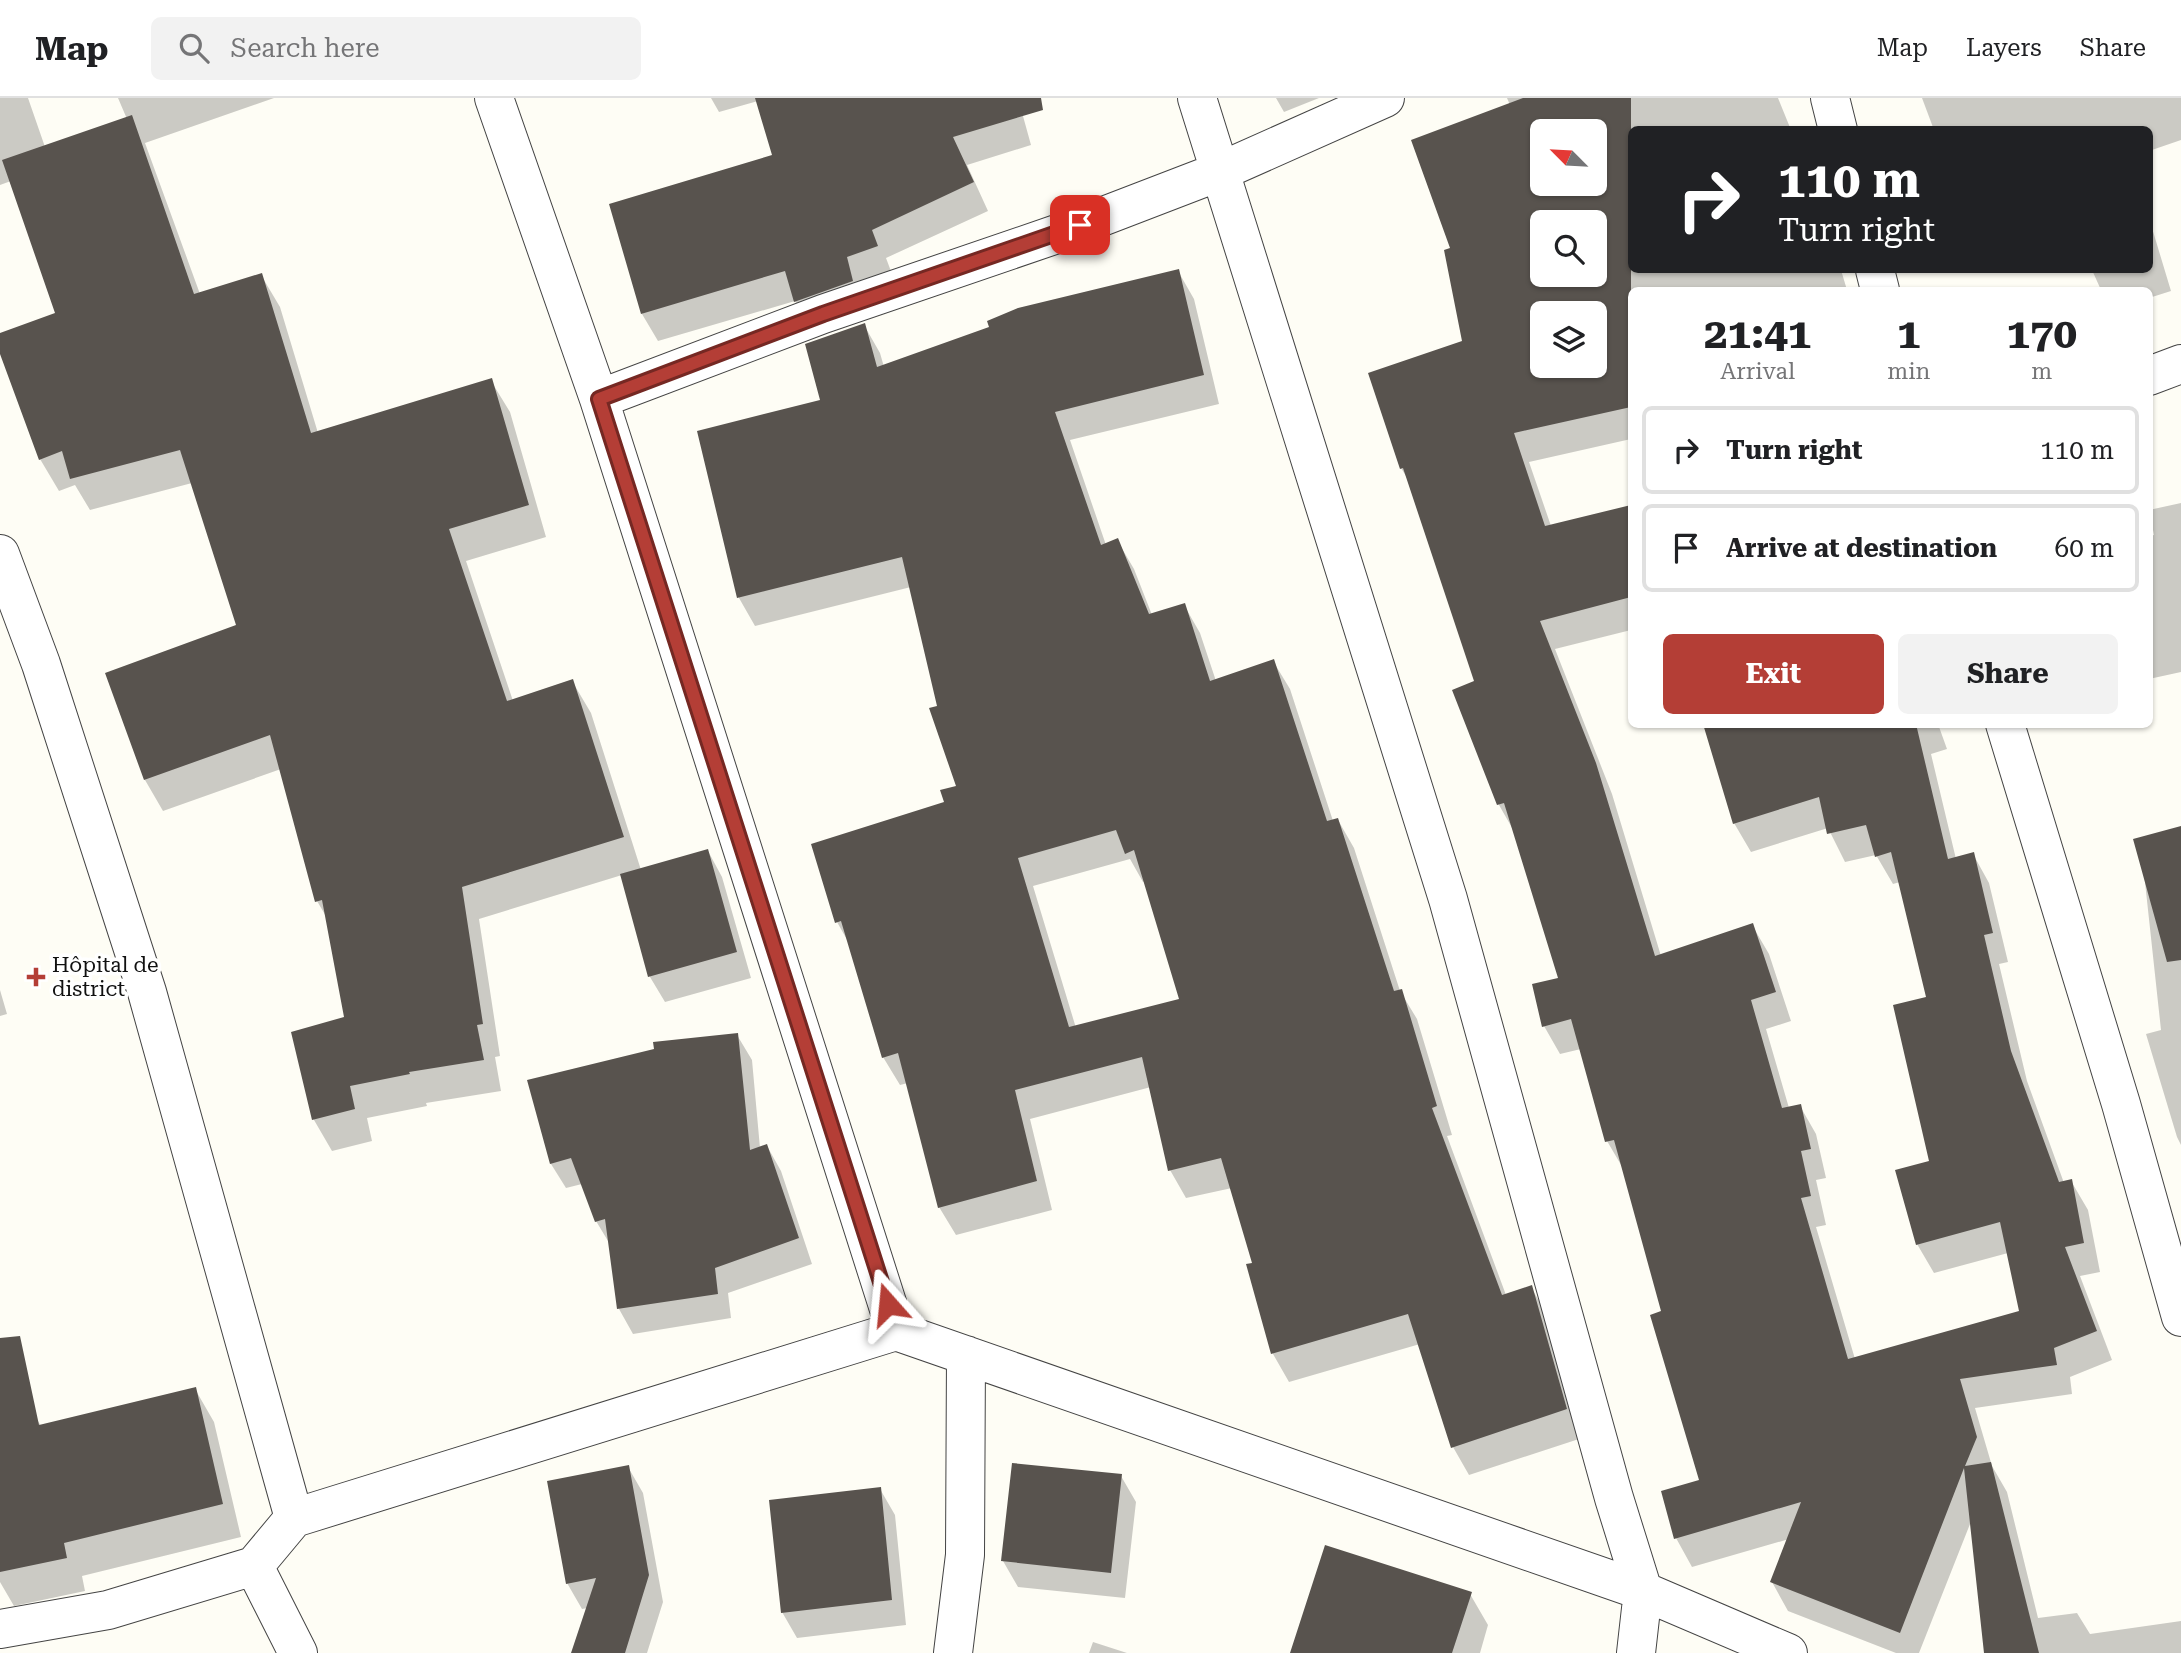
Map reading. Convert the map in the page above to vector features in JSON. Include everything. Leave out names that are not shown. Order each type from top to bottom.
[{"type":"street","points":[[494,98],[599,399],[896,1331]]},
{"type":"street","points":[[1197,98],[1447,899],[1614,1498],[1643,1591],[1636,1653]]},
{"type":"street","points":[[599,399],[823,314],[1057,234],[1221,172],[1385,98]]},
{"type":"street","points":[[1830,98],[1837,126]]},
{"type":"street","points":[[2153,374],[2181,364]]},
{"type":"street","points":[[0,554],[41,664],[147,992],[294,1518]]},
{"type":"street","points":[[2006,728],[2121,1104],[2181,1317]]},
{"type":"street","points":[[0,1629],[108,1610],[254,1566],[294,1518],[896,1331],[1643,1591],[1788,1653]]},
{"type":"street","points":[[953,1653],[965,1555],[966,1355]]},
{"type":"street","points":[[254,1566],[298,1653]]},
{"type":"building","points":[[755,98],[1041,98],[1043,110],[953,137],[974,182],[872,230],[878,246],[847,257],[853,281],[794,302],[785,271],[641,314],[609,204],[772,155]]},
{"type":"building","points":[[1523,98],[1631,98],[1631,126],[1628,126],[1628,273],[1631,273],[1631,287],[1628,287],[1628,408],[1514,433],[1545,526],[1628,506],[1628,598],[1540,621],[1596,763],[1655,956],[1753,923],[1776,992],[1751,1000],[1782,1108],[1801,1104],[1811,1149],[1801,1151],[1811,1196],[1801,1198],[1848,1359],[2019,1311],[2000,1222],[1916,1245],[1895,1170],[1929,1161],[1893,1005],[1926,997],[1891,852],[1875,857],[1866,825],[1827,834],[1819,797],[1733,824],[1704,728],[1917,728],[1948,859],[1974,852],[1993,933],[1984,935],[2011,1051],[2059,1182],[2072,1179],[2084,1243],[2065,1247],[2097,1331],[2054,1348],[2057,1365],[1960,1379],[1977,1437],[1965,1466],[1991,1462],[2039,1653],[1984,1653],[1964,1468],[1900,1633],[1770,1582],[1801,1502],[1674,1539],[1661,1491],[1699,1480],[1650,1315],[1661,1311],[1614,1140],[1605,1142],[1571,1019],[1542,1027],[1532,984],[1558,978],[1504,803],[1497,805],[1452,690],[1474,681],[1403,468],[1400,469],[1368,373],[1462,341],[1444,250],[1450,248],[1411,140]]},
{"type":"building","points":[[132,115],[194,294],[262,273],[311,433],[492,378],[529,505],[449,529],[507,701],[573,679],[624,837],[462,887],[483,1024],[477,1025],[484,1060],[409,1072],[410,1074],[350,1086],[355,1109],[312,1120],[291,1032],[344,1017],[322,900],[315,902],[270,735],[144,780],[105,673],[236,625],[180,450],[70,479],[62,451],[39,460],[0,354],[0,333],[55,313],[2,160]]},
{"type":"building","points":[[1179,269],[1204,375],[1055,412],[1101,545],[1118,538],[1149,614],[1185,603],[1210,681],[1274,659],[1327,821],[1338,818],[1394,991],[1402,989],[1437,1106],[1432,1108],[1502,1295],[1532,1285],[1567,1409],[1451,1448],[1408,1314],[1271,1354],[1246,1264],[1252,1263],[1221,1158],[1168,1171],[1142,1057],[1015,1090],[1037,1181],[938,1208],[898,1053],[882,1058],[841,921],[835,923],[811,844],[944,802],[940,790],[956,786],[929,708],[937,706],[902,557],[737,598],[697,431],[820,400],[805,344],[865,323],[877,367],[989,327],[987,321],[1018,308]],"holes":[[[1116,830],[1125,854],[1134,850],[1179,999],[1069,1027],[1018,858]]]},
{"type":"building","points":[[2181,826],[2181,960],[2167,962],[2133,839]]},
{"type":"building","points":[[708,849],[737,952],[648,977],[620,874]]},
{"type":"building","points":[[738,1033],[750,1150],[767,1144],[799,1238],[715,1268],[718,1294],[617,1309],[605,1219],[595,1222],[571,1158],[550,1164],[527,1080],[654,1049],[653,1042]]},
{"type":"building","points":[[20,1336],[39,1425],[196,1387],[223,1504],[64,1543],[67,1558],[0,1572],[0,1338]]},
{"type":"building","points":[[1012,1463],[1122,1474],[1111,1573],[1001,1561]]},
{"type":"building","points":[[629,1465],[649,1575],[625,1653],[571,1653],[596,1578],[566,1584],[547,1481]]},
{"type":"building","points":[[881,1487],[892,1600],[781,1613],[769,1500]]},
{"type":"building","points":[[1325,1545],[1472,1592],[1452,1653],[1290,1653]]},
{"type":"place","name":"Hôpital de district","points":[[36,977]]},
{"type":"route","points":[[888,1304],[599,399],[823,314],[1080,225]]}]
